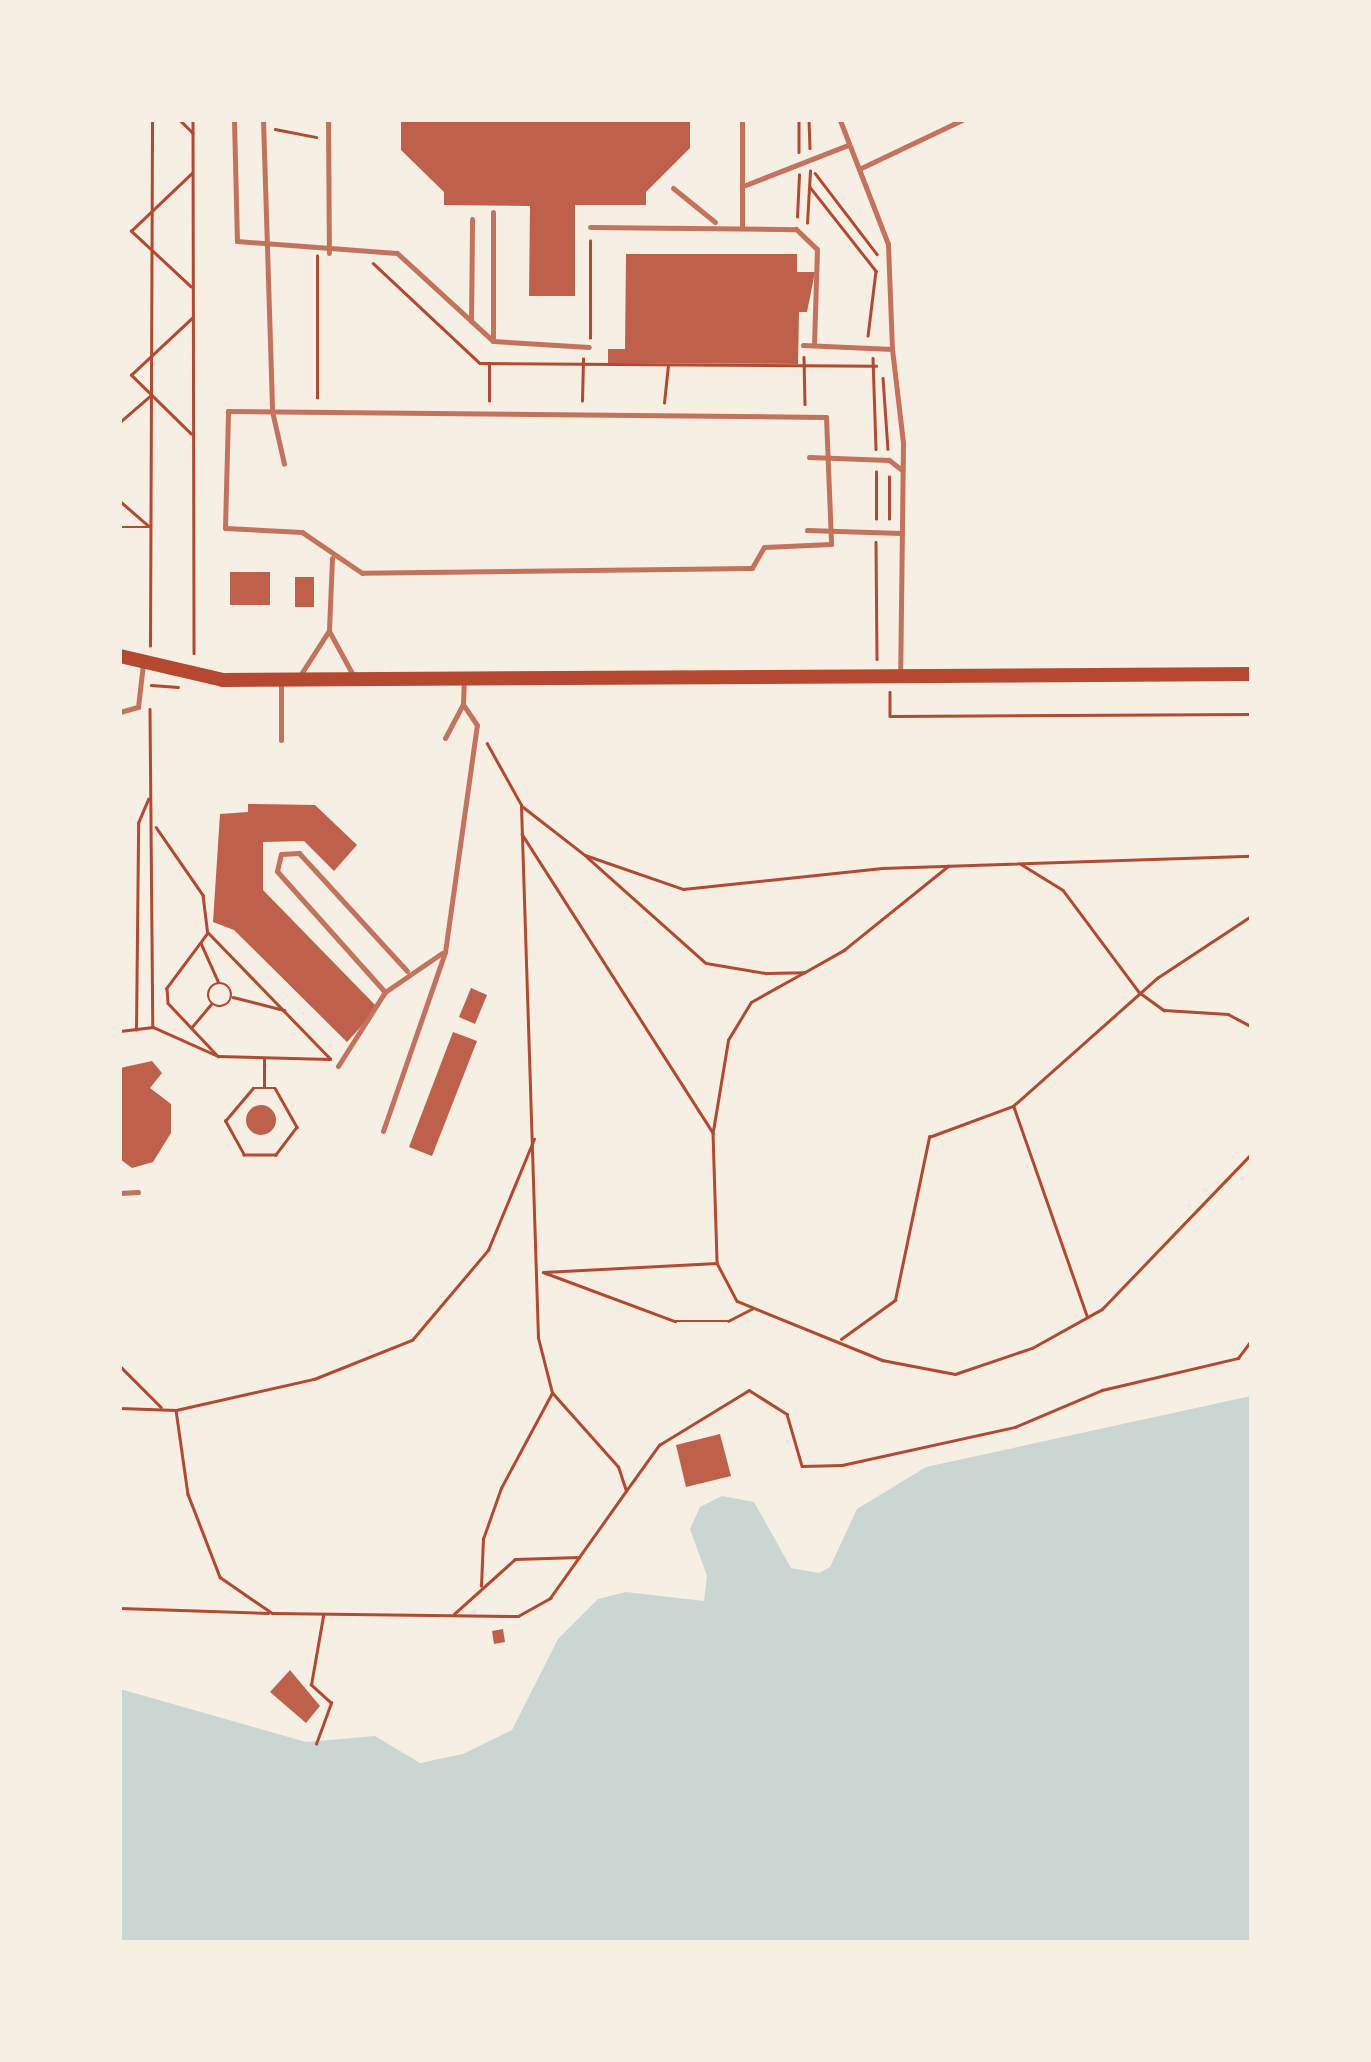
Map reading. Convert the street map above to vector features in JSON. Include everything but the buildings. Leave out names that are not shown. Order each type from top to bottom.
[{"type":"main road","points":[[120,656],[146,665],[289,680],[465,675],[889,680],[1251,674]]},
{"type":"lane","points":[[234,120],[232,234],[318,252],[399,254],[493,341],[589,348]]},
{"type":"lane","points":[[328,120],[329,252]]},
{"type":"lane","points":[[742,120],[742,226]]},
{"type":"lane","points":[[840,120],[888,244],[903,471],[889,680]]},
{"type":"lane","points":[[859,170],[962,120]]},
{"type":"lane","points":[[263,124],[272,412],[284,464]]},
{"type":"lane","points":[[743,186],[848,145]]},
{"type":"lane","points":[[673,188],[718,224]]},
{"type":"lane","points":[[493,212],[493,341]]},
{"type":"lane","points":[[471,320],[472,219]]},
{"type":"lane","points":[[590,227],[718,224],[806,235],[817,249],[814,345]]},
{"type":"lane","points":[[803,344],[880,345],[892,349]]},
{"type":"lane","points":[[272,412],[582,412],[828,418],[831,530],[827,547],[764,547],[752,568],[379,574],[332,557],[302,532],[224,526],[224,414],[272,412]]},
{"type":"lane","points":[[809,457],[889,460],[903,471]]},
{"type":"lane","points":[[807,530],[901,533]]},
{"type":"lane","points":[[332,557],[329,630],[355,678]]},
{"type":"lane","points":[[281,740],[289,680],[329,630]]},
{"type":"lane","points":[[120,712],[136,709],[146,665]]},
{"type":"lane","points":[[446,738],[463,704],[465,675]]},
{"type":"lane","points":[[383,1130],[444,952],[477,725],[463,704]]},
{"type":"lane","points":[[385,992],[277,872],[281,854],[299,853],[407,971]]},
{"type":"lane","points":[[338,1066],[385,992],[407,971],[444,952]]},
{"type":"lane","points":[[120,1193],[138,1192]]},
{"type":"path","points":[[152,120],[146,665],[150,685],[150,795],[155,826],[154,1027]]},
{"type":"path","points":[[180,120],[193,132]]},
{"type":"path","points":[[193,120],[194,653]]},
{"type":"path","points":[[318,120],[318,156]]},
{"type":"path","points":[[806,235],[809,120]]},
{"type":"path","points":[[263,124],[318,137]]},
{"type":"path","points":[[810,163],[888,268]]},
{"type":"path","points":[[193,172],[131,232],[193,289]]},
{"type":"path","points":[[810,187],[876,271],[867,345],[876,366],[876,533],[890,716],[1251,714]]},
{"type":"path","points":[[582,412],[589,348],[590,227]]},
{"type":"path","points":[[317,414],[318,252]]},
{"type":"path","points":[[193,317],[131,375],[193,436]]},
{"type":"path","points":[[880,345],[889,460],[889,533]]},
{"type":"path","points":[[488,412],[489,364]]},
{"type":"path","points":[[662,414],[668,365]]},
{"type":"path","points":[[804,366],[805,416]]},
{"type":"path","points":[[120,422],[151,394]]},
{"type":"path","points":[[120,501],[150,527]]},
{"type":"path","points":[[120,528],[150,527]]},
{"type":"path","points":[[142,684],[189,687]]},
{"type":"path","points":[[477,725],[521,806],[585,855],[706,963],[805,972]]},
{"type":"path","points":[[136,1030],[138,823],[150,795]]},
{"type":"path","points":[[521,806],[541,1272],[538,1338],[552,1393],[618,1467],[626,1491]]},
{"type":"path","points":[[120,1031],[154,1027],[218,1056],[330,1059],[208,932],[203,894],[155,826]]},
{"type":"path","points":[[522,833],[712,1133]]},
{"type":"path","points":[[585,855],[683,889],[949,866],[1251,856]]},
{"type":"path","points":[[1019,863],[1064,890],[1138,992],[1164,1010],[1228,1014],[1251,1026]]},
{"type":"path","points":[[949,866],[805,972],[751,1002],[728,1040],[712,1133],[716,1264],[737,1301],[839,1340],[955,1374],[1088,1317],[1251,1154]]},
{"type":"path","points":[[839,1340],[895,1300],[929,1137],[1013,1106],[1138,992],[1251,916]]},
{"type":"path","points":[[208,932],[167,988],[168,1003],[218,1056]]},
{"type":"path","points":[[201,942],[218,983],[232,996],[285,1010]]},
{"type":"path","points":[[191,1028],[212,1003],[218,983]]},
{"type":"path","points":[[212,1003],[232,996]]},
{"type":"path","points":[[264,1057],[264,1088]]},
{"type":"path","points":[[252,1088],[264,1088],[275,1088],[298,1127],[276,1154],[244,1155],[225,1121],[252,1088]]},
{"type":"path","points":[[1013,1106],[1088,1317]]},
{"type":"path","points":[[120,1408],[176,1410],[314,1379],[412,1340],[488,1250],[535,1137]]},
{"type":"path","points":[[541,1272],[716,1264]]},
{"type":"path","points":[[541,1272],[675,1322],[728,1322],[755,1307]]},
{"type":"path","points":[[120,1608],[518,1616],[550,1598],[658,1445],[749,1390],[787,1414],[802,1466],[842,1465],[1015,1427],[1102,1390],[1238,1358],[1251,1341]]},
{"type":"path","points":[[120,1366],[164,1410]]},
{"type":"path","points":[[481,1586],[495,1505],[552,1393]]},
{"type":"path","points":[[176,1410],[188,1494],[220,1576],[272,1613]]},
{"type":"path","points":[[454,1616],[481,1586],[514,1559],[580,1557]]},
{"type":"path","points":[[316,1744],[331,1703],[311,1685],[323,1614]]},
{"type":"shaded area","points":[[1251,1396],[1251,1942],[120,1942],[120,1689],[306,1742],[375,1736],[420,1763],[463,1754],[512,1730],[558,1639],[598,1599],[626,1592],[704,1601],[707,1576],[690,1529],[700,1507],[722,1496],[754,1502],[791,1568],[819,1573],[830,1567],[857,1509],[926,1467]]}]
